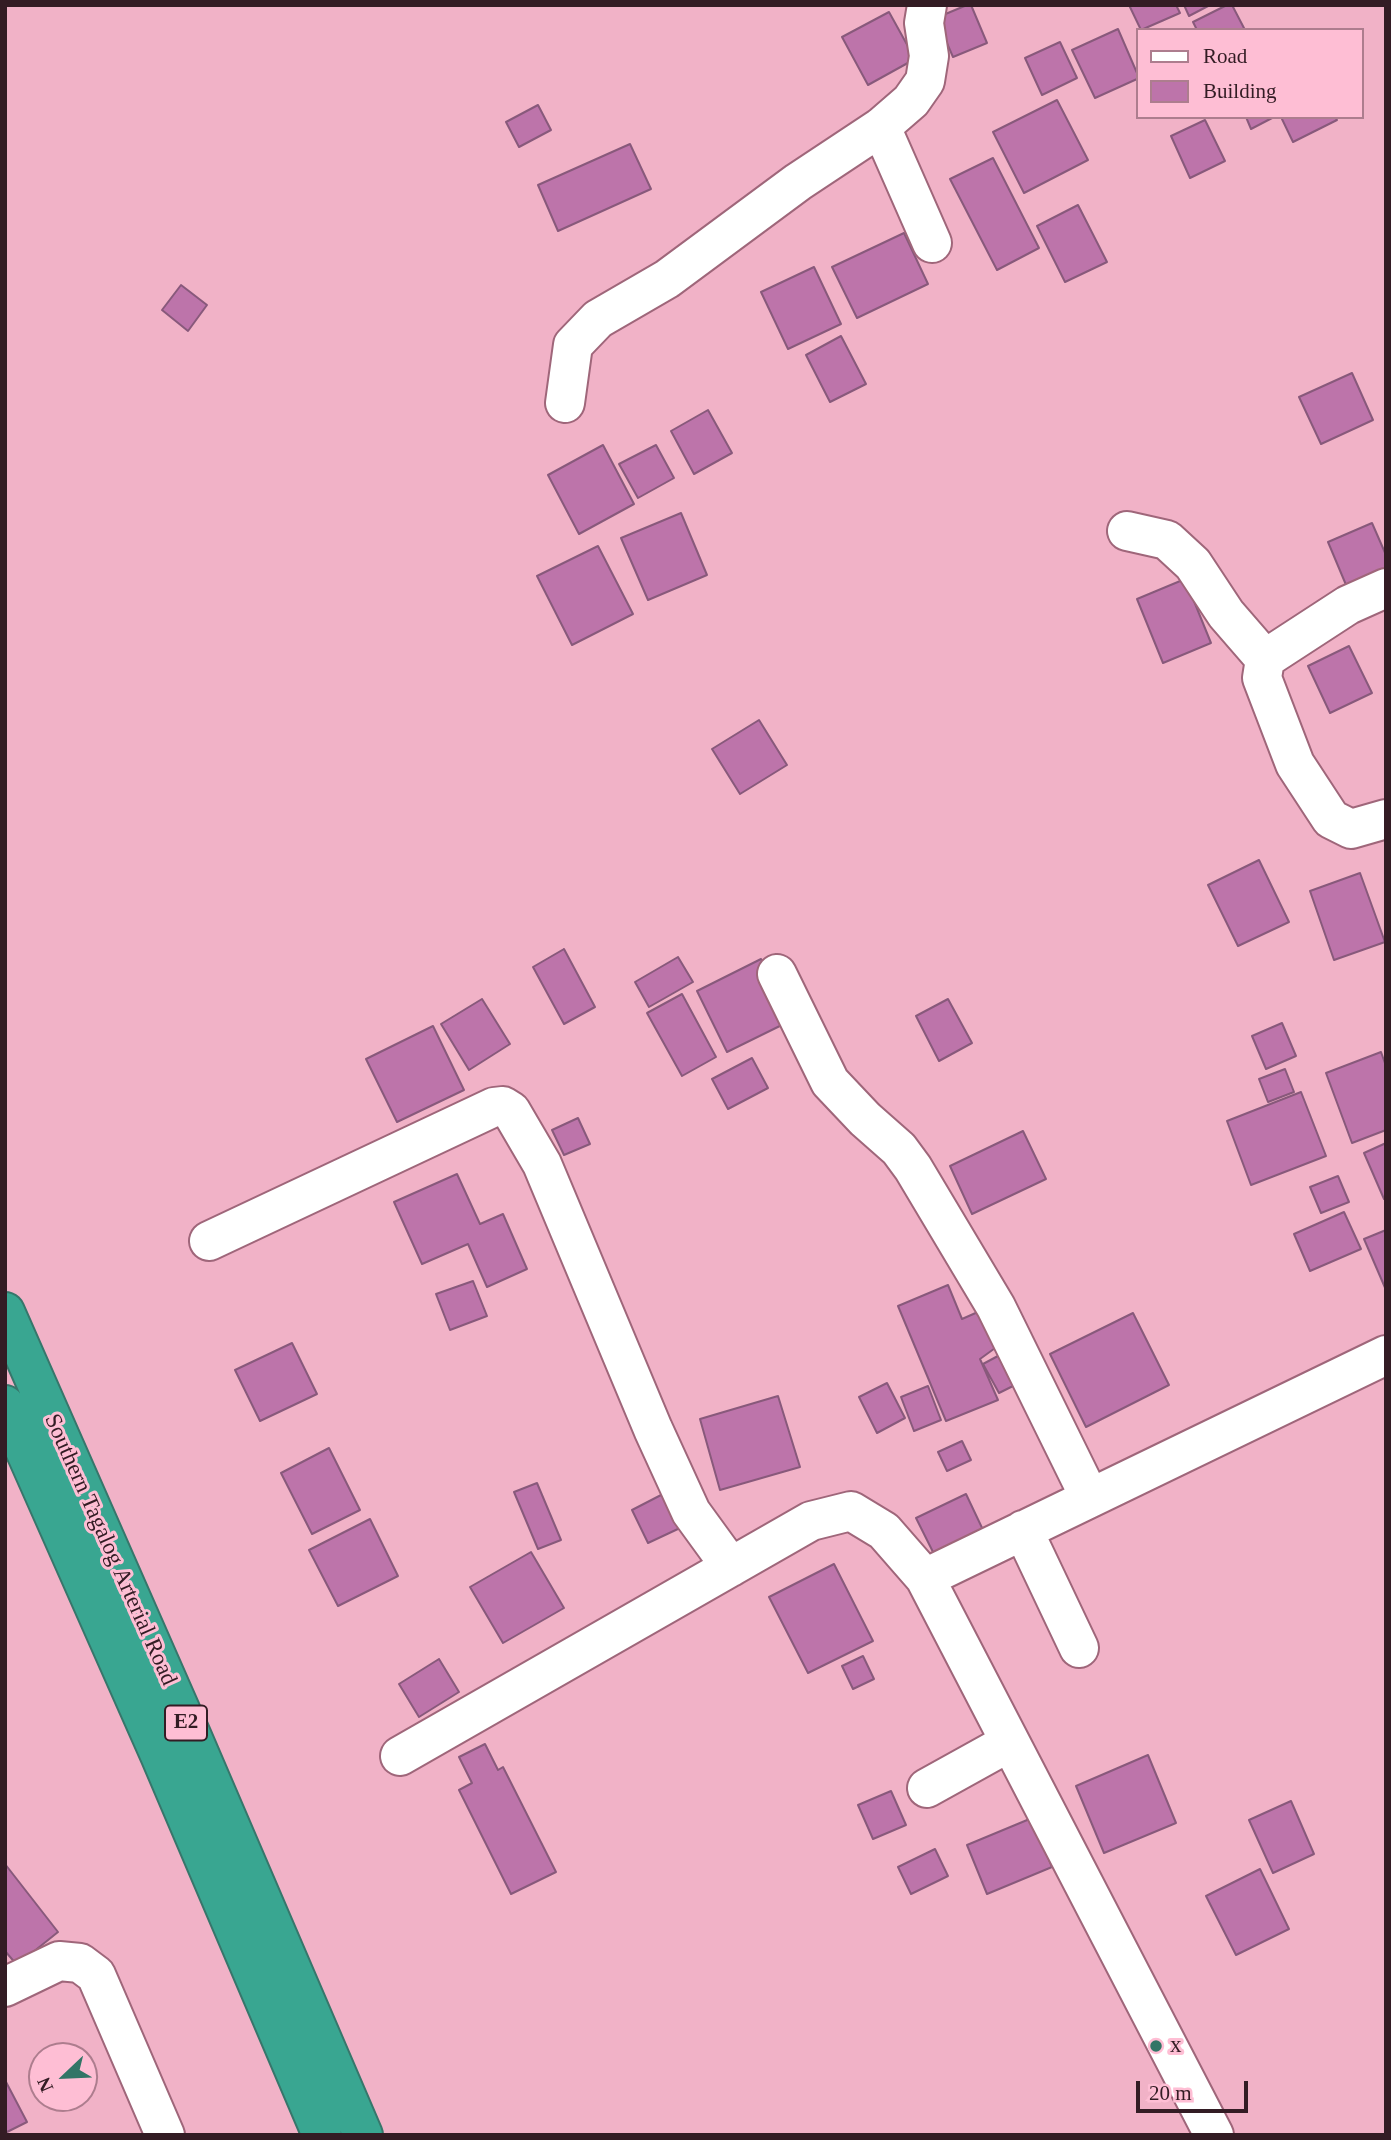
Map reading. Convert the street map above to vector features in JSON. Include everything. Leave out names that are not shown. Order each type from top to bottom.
[{"type":"highway","name":"Southern Tagalog Arterial Road","points":[[5,1312],[363,2135]]},
{"type":"highway","name":"Southern Tagalog Arterial Road","points":[[5,1405],[160,1755],[322,2135]]},
{"type":"street","points":[[565,403],[573,345],[598,320],[667,279],[911,102],[925,81],[929,56],[926,14]]},
{"type":"street","points":[[880,127],[932,243]]},
{"type":"street","points":[[1127,531],[1167,540],[1193,564],[1227,614],[1265,659]]},
{"type":"street","points":[[1386,588],[1348,605],[1265,659],[1262,678],[1295,764],[1331,819],[1351,829],[1386,820]]},
{"type":"street","points":[[776,974],[830,1082],[865,1119],[899,1149],[920,1179],[996,1307],[1090,1498]]},
{"type":"street","points":[[209,1241],[494,1107],[503,1106],[511,1111],[542,1164],[653,1429],[691,1512],[731,1567]]},
{"type":"street","points":[[925,1578],[1386,1355]]},
{"type":"street","points":[[401,1756],[811,1521],[850,1511],[884,1531],[925,1578],[1214,2135]]},
{"type":"street","points":[[1023,1530],[1079,1648]]},
{"type":"street","points":[[927,1788],[1010,1742]]},
{"type":"street","points":[[5,1987],[59,1961],[80,1963],[96,1975],[165,2135]]},
{"type":"building","points":[[971,5],[987,43],[953,57],[936,18]]},
{"type":"building","points":[[1129,5],[1176,5],[1180,13],[1140,28]]},
{"type":"building","points":[[1184,5],[1210,5],[1189,16]]},
{"type":"building","points":[[1232,5],[1244,28],[1196,28],[1193,22]]},
{"type":"building","points":[[889,12],[915,59],[868,85],[842,37]]},
{"type":"building","points":[[1118,29],[1136,71],[1136,79],[1095,98],[1072,50]]},
{"type":"building","points":[[1060,42],[1077,78],[1042,95],[1025,58]]},
{"type":"building","points":[[1057,100],[1088,160],[1024,193],[993,132]]},
{"type":"building","points":[[538,105],[551,130],[519,147],[506,122]]},
{"type":"building","points":[[1247,119],[1270,119],[1251,129]]},
{"type":"building","points":[[1282,119],[1337,120],[1293,142]]},
{"type":"building","points":[[1205,120],[1225,161],[1190,178],[1171,136]]},
{"type":"building","points":[[630,144],[651,189],[558,231],[538,185]]},
{"type":"building","points":[[993,158],[1039,248],[997,270],[950,179]]},
{"type":"building","points":[[1078,205],[1107,262],[1065,282],[1037,226]]},
{"type":"building","points":[[904,233],[928,284],[857,318],[832,267]]},
{"type":"building","points":[[814,267],[841,324],[788,349],[761,292]]},
{"type":"building","points":[[181,285],[207,305],[188,331],[162,310]]},
{"type":"building","points":[[841,336],[866,384],[830,402],[806,355]]},
{"type":"building","points":[[1352,373],[1373,420],[1321,444],[1299,397]]},
{"type":"building","points":[[708,410],[732,453],[694,474],[671,431]]},
{"type":"building","points":[[603,445],[634,504],[579,534],[548,475]]},
{"type":"building","points":[[656,445],[674,478],[638,498],[619,464]]},
{"type":"building","points":[[681,513],[707,575],[648,600],[621,538]]},
{"type":"building","points":[[1372,523],[1386,555],[1386,576],[1349,592],[1328,542]]},
{"type":"building","points":[[598,546],[633,614],[572,645],[537,576]]},
{"type":"building","points":[[1185,579],[1211,643],[1163,663],[1137,599]]},
{"type":"building","points":[[1349,646],[1372,693],[1330,713],[1308,666]]},
{"type":"building","points":[[759,720],[787,765],[740,794],[712,749]]},
{"type":"building","points":[[1259,860],[1289,922],[1238,946],[1208,885]]},
{"type":"building","points":[[1360,873],[1385,942],[1334,960],[1310,891]]},
{"type":"building","points":[[564,949],[595,1007],[564,1024],[533,967]]},
{"type":"building","points":[[678,957],[693,982],[649,1007],[635,982]]},
{"type":"building","points":[[761,959],[792,1020],[727,1052],[697,991]]},
{"type":"building","points":[[682,994],[716,1057],[682,1076],[647,1013]]},
{"type":"building","points":[[482,999],[510,1044],[469,1070],[441,1024]]},
{"type":"building","points":[[948,999],[972,1043],[939,1061],[916,1016]]},
{"type":"building","points":[[1282,1023],[1296,1056],[1266,1069],[1252,1036]]},
{"type":"building","points":[[433,1026],[464,1090],[397,1122],[366,1059]]},
{"type":"building","points":[[1381,1052],[1386,1066],[1386,1130],[1352,1143],[1326,1073]]},
{"type":"building","points":[[752,1058],[768,1088],[728,1109],[712,1079]]},
{"type":"building","points":[[1285,1069],[1294,1092],[1268,1102],[1259,1079]]},
{"type":"building","points":[[1301,1092],[1326,1156],[1251,1185],[1227,1121]]},
{"type":"building","points":[[578,1118],[590,1144],[564,1155],[552,1130]]},
{"type":"building","points":[[1023,1131],[1046,1179],[972,1214],[950,1166]]},
{"type":"building","points":[[1386,1143],[1386,1198],[1384,1199],[1364,1153]]},
{"type":"building","points":[[457,1174],[480,1224],[503,1214],[527,1269],[487,1287],[468,1244],[422,1264],[394,1202]]},
{"type":"building","points":[[1338,1176],[1349,1202],[1321,1213],[1310,1187]]},
{"type":"building","points":[[1344,1212],[1361,1249],[1310,1271],[1294,1234]]},
{"type":"building","points":[[1386,1230],[1386,1290],[1364,1239]]},
{"type":"building","points":[[473,1281],[487,1316],[450,1330],[436,1294]]},
{"type":"building","points":[[948,1285],[962,1319],[987,1308],[1002,1343],[980,1359],[998,1400],[946,1421],[898,1306]]},
{"type":"building","points":[[1133,1313],[1169,1385],[1086,1427],[1050,1354]]},
{"type":"building","points":[[292,1343],[317,1394],[260,1421],[235,1370]]},
{"type":"building","points":[[1011,1349],[1027,1379],[999,1393],[983,1364]]},
{"type":"building","points":[[887,1383],[905,1418],[877,1433],[859,1397]]},
{"type":"building","points":[[928,1386],[941,1420],[914,1431],[901,1397]]},
{"type":"building","points":[[778,1396],[800,1467],[720,1490],[700,1419]]},
{"type":"building","points":[[962,1441],[971,1460],[947,1471],[938,1452]]},
{"type":"building","points":[[329,1448],[360,1510],[312,1534],[281,1473]]},
{"type":"building","points":[[537,1483],[561,1540],[538,1549],[514,1492]]},
{"type":"building","points":[[663,1494],[680,1528],[648,1543],[632,1510]]},
{"type":"building","points":[[966,1494],[984,1532],[935,1556],[916,1518]]},
{"type":"building","points":[[370,1519],[398,1576],[338,1606],[309,1550]]},
{"type":"building","points":[[531,1552],[564,1608],[503,1643],[470,1587]]},
{"type":"building","points":[[834,1564],[873,1641],[808,1673],[769,1597]]},
{"type":"building","points":[[863,1656],[874,1679],[853,1689],[842,1666]]},
{"type":"building","points":[[439,1659],[459,1692],[419,1717],[399,1684]]},
{"type":"building","points":[[485,1744],[498,1770],[503,1767],[556,1872],[511,1894],[459,1790],[472,1783],[459,1757]]},
{"type":"building","points":[[1148,1755],[1176,1823],[1104,1853],[1076,1786]]},
{"type":"building","points":[[891,1791],[906,1825],[873,1839],[858,1805]]},
{"type":"building","points":[[1291,1801],[1314,1854],[1273,1873],[1249,1820]]},
{"type":"building","points":[[1032,1818],[1052,1867],[987,1894],[967,1845]]},
{"type":"building","points":[[935,1849],[948,1876],[911,1894],[898,1867]]},
{"type":"building","points":[[5,1864],[58,1932],[17,1965],[5,1951]]},
{"type":"building","points":[[1260,1869],[1289,1929],[1236,1955],[1206,1896]]},
{"type":"building","points":[[5,2080],[27,2122],[5,2133]]},
{"type":"place","name":"x","points":[[1156,2046]]}]
